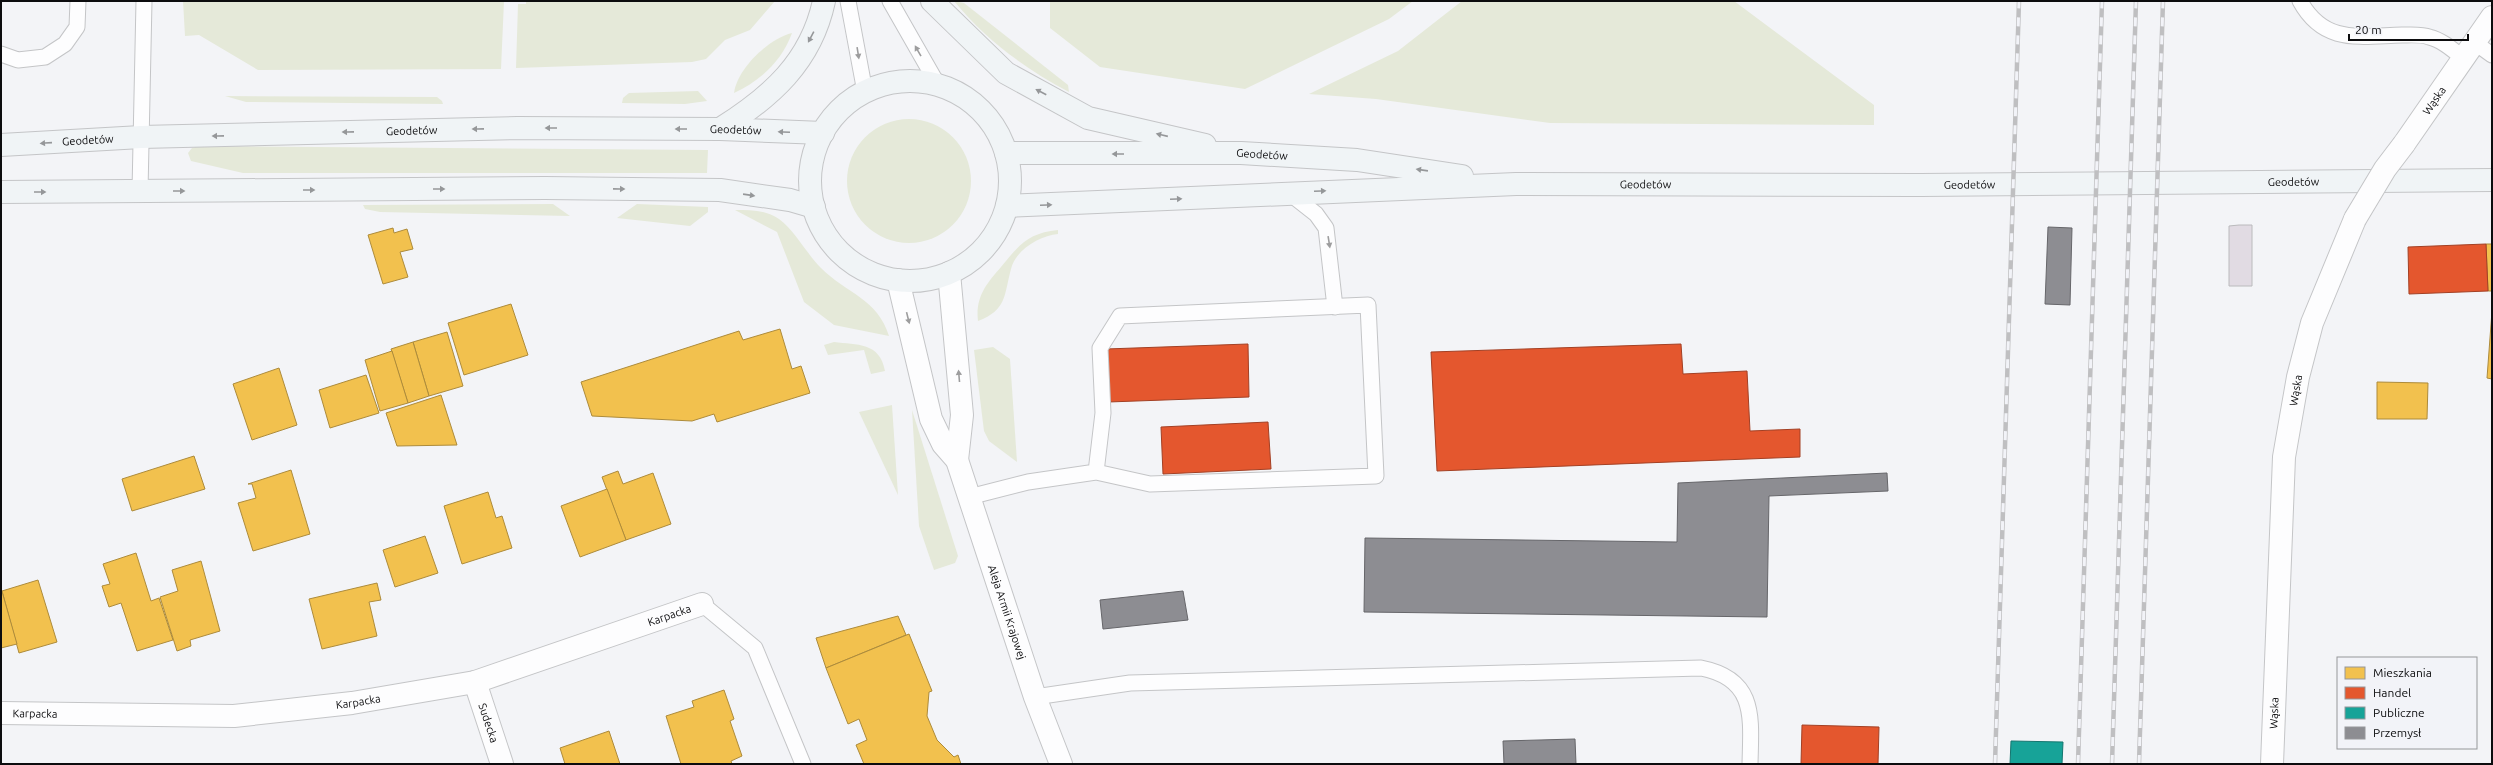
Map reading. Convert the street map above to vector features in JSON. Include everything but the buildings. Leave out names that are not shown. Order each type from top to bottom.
[{"type":"main road","points":[[720,129],[750,110],[796,67],[820,22],[824,1]]},
{"type":"main road","points":[[932,1],[1006,73],[1088,118],[1241,153]]},
{"type":"main road","points":[[900,82],[938,85],[961,95],[981,110],[996,130],[1006,153],[1010,179],[1007,206],[1001,224],[991,239],[979,253],[950,273],[924,280],[898,280],[866,270],[838,250],[820,223],[814,207],[811,188],[811,169],[823,133],[848,103],[865,92],[882,85],[900,82]]},
{"type":"main road","name":"Geodetów","points":[[1,146],[141,137],[517,128],[720,129],[823,133]]},
{"type":"main road","name":"Geodetów","points":[[1006,153],[1241,153],[1357,160],[1516,184]]},
{"type":"main road","name":"Geodetów","points":[[1007,206],[1288,192],[1516,184],[1921,185],[2492,180]]},
{"type":"main road","points":[[1,192],[537,188],[720,190],[790,200],[814,207]]},
{"type":"street","name":"Wąska","points":[[2272,764],[2284,456],[2298,377],[2312,323],[2355,219],[2385,169],[2492,18]]},
{"type":"street","name":"Aleja Armii Krajowej","points":[[950,273],[962,415],[957,460]]},
{"type":"street","name":"Aleja Armii Krajowej","points":[[898,280],[931,419],[943,444],[957,460],[1035,698],[1061,764]]},
{"type":"street","name":"Karpacka","points":[[1,713],[234,716],[352,703],[475,682],[702,604]]},
{"type":"street","name":"Sudecka","points":[[475,682],[502,764]]},
{"type":"lane","points":[[1,54],[18,60],[45,57],[65,44],[77,27],[78,1]]},
{"type":"lane","points":[[140,191],[144,1]]},
{"type":"lane","points":[[848,1],[865,92]]},
{"type":"lane","points":[[890,1],[938,85]]},
{"type":"lane","points":[[2300,1],[2305,10],[2326,31],[2346,36],[2429,36],[2445,44],[2492,55]]},
{"type":"lane","points":[[1288,192],[1316,214],[1326,228],[1335,307]]},
{"type":"lane","points":[[969,497],[1028,482],[1096,472],[1150,484],[1376,476],[1368,305],[1120,316],[1100,348],[1103,413],[1096,472]]},
{"type":"lane","points":[[702,604],[756,648],[803,764]]},
{"type":"lane","points":[[1035,698],[1130,683],[1701,668],[1717,671],[1730,678],[1738,686],[1749,705],[1750,764]]},
{"type":"green space","points":[[183,1],[504,1],[501,69],[258,70],[199,35],[185,36]]},
{"type":"green space","points":[[526,1],[775,1],[750,30],[725,40],[706,59],[692,62],[516,68],[518,4],[526,4]]},
{"type":"green space","points":[[954,1],[964,3],[1068,85],[1069,92],[1021,63],[993,41]]},
{"type":"green space","points":[[1050,1],[1413,1],[1389,19],[1245,89],[1100,67],[1050,28]]},
{"type":"green space","points":[[1462,1],[1734,1],[1874,105],[1874,125],[1550,123],[1376,99],[1309,94],[1398,51]]},
{"type":"green space","points":[[792,33],[788,43],[769,69],[753,82],[734,93],[736,84],[741,74],[755,56],[773,42]]},
{"type":"green space","points":[[698,91],[707,101],[685,104],[622,103],[623,98],[629,93]]},
{"type":"green space","points":[[225,96],[437,97],[443,104],[246,102]]},
{"type":"green space","points":[[909,119],[921,120],[933,124],[943,129],[953,137],[961,147],[966,157],[970,169],[970,193],[966,205],[961,215],[953,225],[943,233],[933,238],[921,242],[909,243],[897,242],[885,238],[875,233],[865,225],[857,215],[852,205],[848,193],[847,181],[848,169],[852,157],[857,147],[865,137],[875,129],[885,124],[897,120]]},
{"type":"green space","points":[[199,146],[708,150],[707,173],[243,173],[191,161],[188,153],[192,148]]},
{"type":"green space","points":[[553,204],[570,216],[380,212],[365,209],[363,205]]},
{"type":"green space","points":[[637,204],[708,207],[708,212],[690,226],[617,218]]},
{"type":"green space","points":[[735,210],[753,210],[764,212],[779,219],[791,230],[821,268],[869,305],[877,313],[884,323],[889,336],[834,325],[804,302],[777,232]]},
{"type":"green space","points":[[1058,230],[1058,234],[1051,235],[1037,241],[1018,255],[1011,269],[1003,301],[994,312],[978,321],[978,305],[983,291],[1013,252],[1032,237]]},
{"type":"green space","points":[[834,342],[859,345],[873,350],[882,362],[885,371],[871,374],[864,350],[828,355],[824,345]]},
{"type":"green space","points":[[993,347],[1010,359],[1017,462],[989,441],[984,431],[974,350]]},
{"type":"green space","points":[[892,405],[898,495],[859,412]]},
{"type":"green space","points":[[912,410],[958,556],[955,563],[934,570],[919,526]]},
{"type":"railway","points":[[1995,764],[2019,1]]},
{"type":"railway","points":[[2078,764],[2102,1]]},
{"type":"railway","points":[[2112,764],[2136,1]]},
{"type":"railway","points":[[2139,764],[2163,1]]}]
